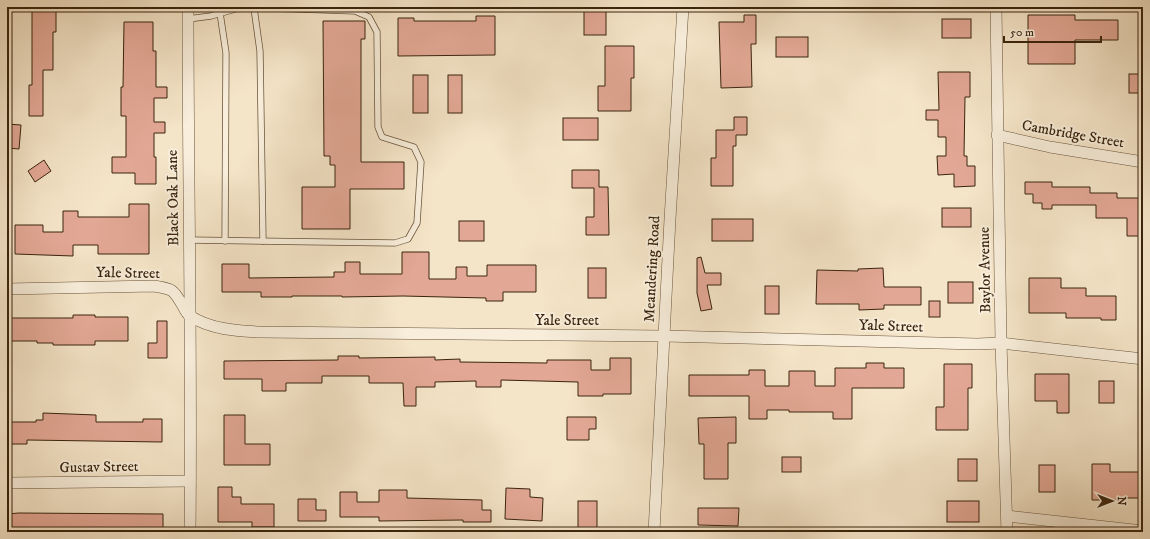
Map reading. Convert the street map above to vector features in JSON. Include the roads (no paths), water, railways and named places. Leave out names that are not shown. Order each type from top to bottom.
[{"type":"street","name":"Black Oak Lane","points":[[188,7],[190,532]]},
{"type":"street","name":"Meandering Road","points":[[654,532],[670,219],[683,7]]},
{"type":"street","name":"Baylor Avenue","points":[[996,7],[1001,343],[1007,532]]},
{"type":"street","name":"Cambridge Street","points":[[997,135],[1050,148],[1143,162]]},
{"type":"street","name":"Yale Street","points":[[7,289],[154,286],[170,289],[176,293],[187,314],[190,316],[206,324],[236,331],[664,336],[977,344],[1001,343],[1143,359]]},
{"type":"street","name":"Gustav Street","points":[[7,483],[190,481]]},
{"type":"street","points":[[1007,516],[1143,531]]},
{"type":"lane","points":[[188,19],[242,7],[355,11],[369,17],[377,32],[378,127],[382,137],[414,147],[421,162],[418,223],[408,239],[395,243],[189,240]]},
{"type":"lane","points":[[254,8],[260,51],[263,241]]},
{"type":"lane","points":[[220,13],[226,54],[225,241]]}]
